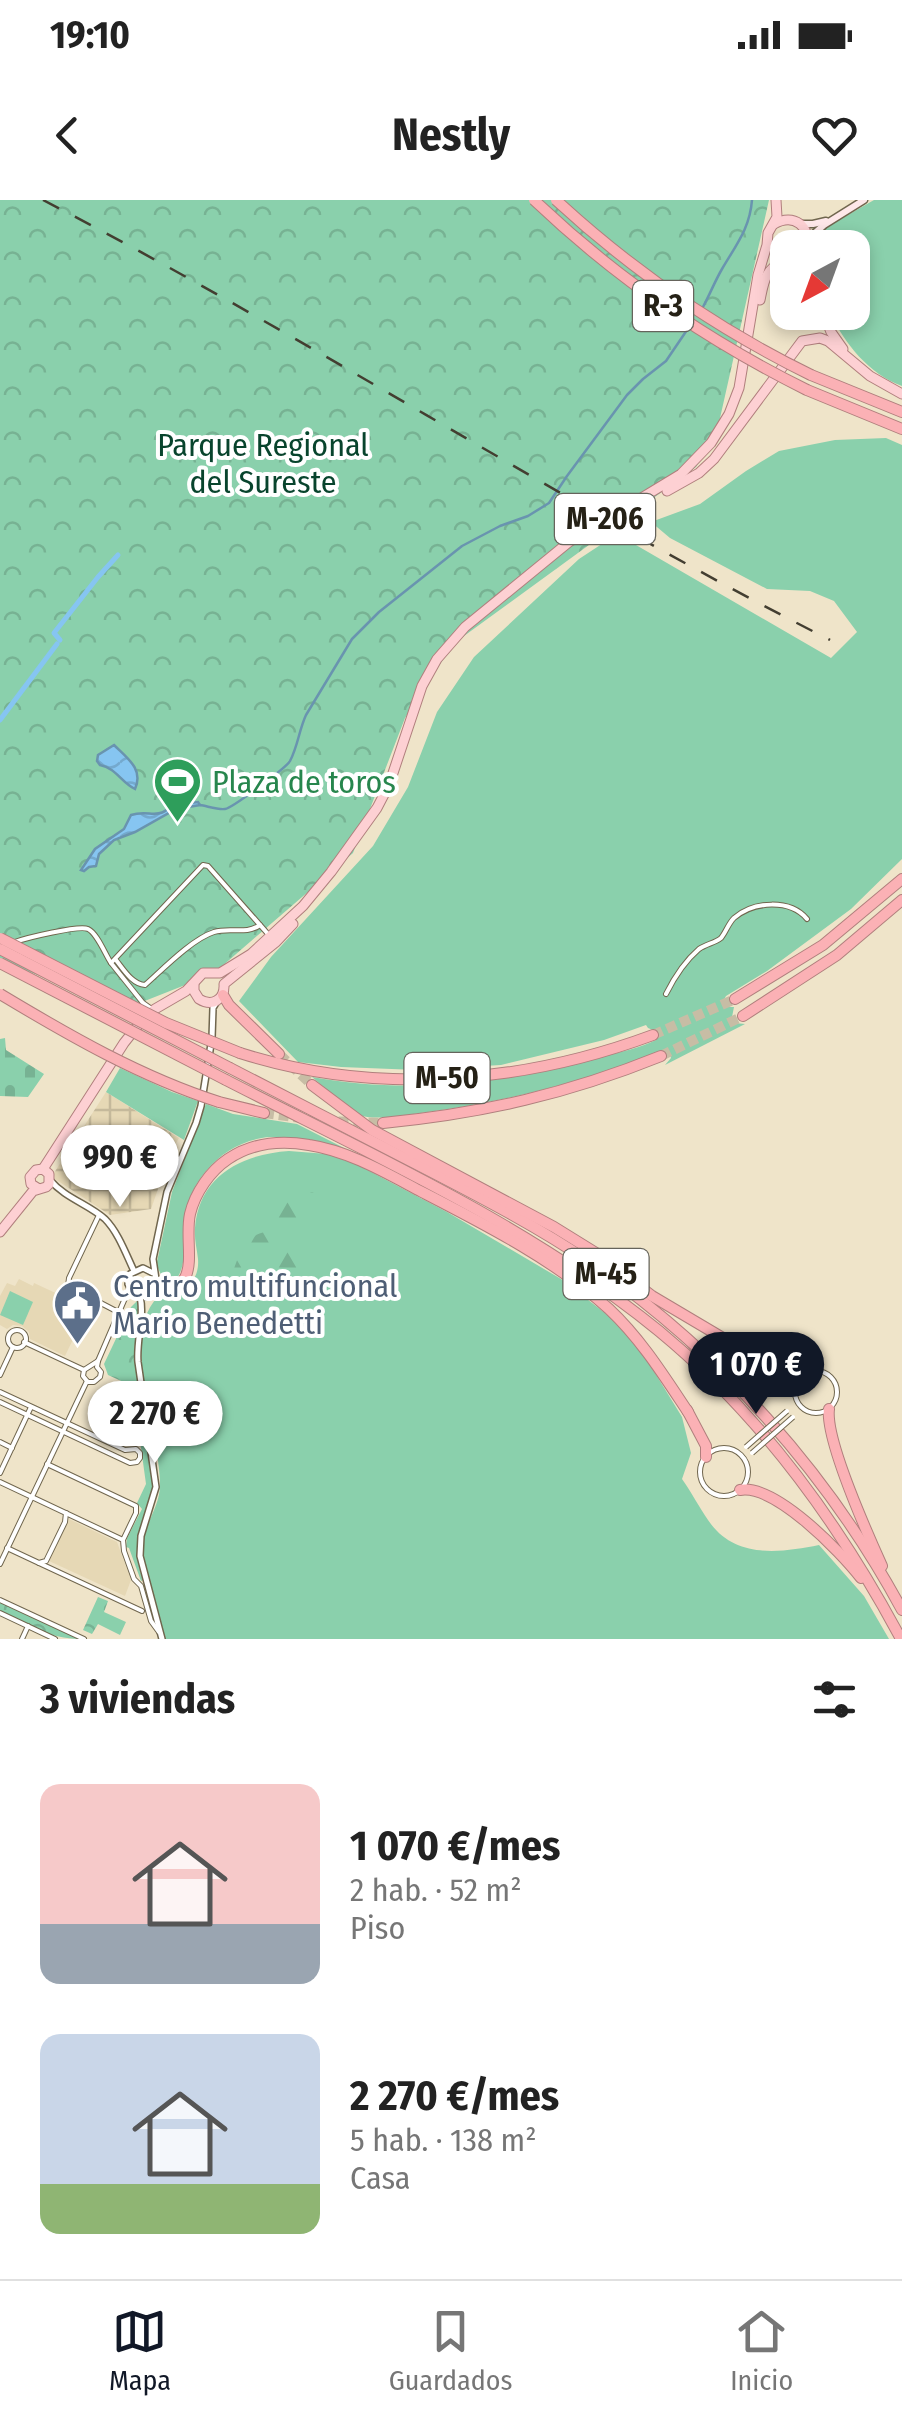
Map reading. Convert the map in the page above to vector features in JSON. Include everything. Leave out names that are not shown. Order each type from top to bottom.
[{"type":"highway","name":"R-3","points":[[534,200],[595,255],[718,342],[807,390],[902,431]]},
{"type":"highway","name":"R-3","points":[[556,200],[676,298],[742,339],[811,375],[902,412]]},
{"type":"highway","points":[[734,999],[789,968],[848,927],[902,876]]},
{"type":"highway","points":[[743,1016],[837,954],[902,900]]},
{"type":"highway","name":"M-50","points":[[0,938],[166,1023],[240,1054],[334,1076],[431,1080],[508,1072],[619,1047],[652,1035]]},
{"type":"highway","name":"M-45","points":[[0,949],[470,1205],[581,1272],[661,1332],[778,1451],[840,1534],[900,1639]]},
{"type":"highway","name":"M-45","points":[[0,963],[514,1216],[590,1262],[706,1357],[768,1419],[822,1486],[902,1610]]},
{"type":"highway","points":[[222,993],[229,1005],[279,1054]]},
{"type":"highway","points":[[0,994],[152,1077],[219,1102],[264,1113]]},
{"type":"highway","name":"M-50","points":[[383,1123],[458,1115],[525,1102],[594,1082],[661,1056]]},
{"type":"highway","points":[[312,1084],[372,1130],[554,1227],[652,1296],[733,1344]]},
{"type":"highway","points":[[152,1293],[179,1285],[188,1272],[190,1214],[199,1191],[215,1170],[252,1148],[286,1142],[310,1145],[348,1156],[463,1213],[574,1282],[627,1327],[688,1412]]},
{"type":"highway","points":[[581,1272],[650,1344],[706,1446],[706,1456]]},
{"type":"highway","points":[[624,1287],[786,1374],[802,1376]]},
{"type":"highway","points":[[829,1409],[828,1418],[860,1517],[892,1590]]},
{"type":"highway","points":[[740,1490],[755,1490],[768,1497],[800,1517],[831,1544],[859,1576],[900,1639]]},
{"type":"main road","points":[[778,200],[789,219],[806,230]]},
{"type":"main road","points":[[770,250],[768,234],[778,200]]},
{"type":"main road","points":[[818,230],[864,200]]},
{"type":"main road","points":[[800,224],[841,215]]},
{"type":"main road","points":[[774,224],[789,219]]},
{"type":"main road","name":"M-206","points":[[0,1224],[43,1181],[124,1043],[143,1020],[194,984],[203,973],[216,974],[234,966],[271,937],[316,890],[377,808],[392,780],[422,686],[450,642],[570,542],[687,469],[710,443],[729,414],[739,388],[758,275],[767,245]]},
{"type":"main road","name":"M-206","points":[[0,1232],[43,1181],[142,1030],[168,1006],[186,998],[201,1001],[222,993],[276,942],[342,866],[382,810],[400,774],[428,688],[459,640],[572,547],[667,490],[706,458],[734,417],[748,371],[764,278],[770,269]]},
{"type":"main road","points":[[830,330],[852,360]]},
{"type":"main road","points":[[667,490],[700,473],[714,459],[802,341],[820,338],[870,376],[902,394]]},
{"type":"main road","points":[[216,974],[222,993]]},
{"type":"main road","points":[[194,984],[201,1001]]},
{"type":"street","points":[[113,961],[203,865],[271,937]]},
{"type":"street","points":[[666,994],[700,948],[722,937],[736,917],[748,910],[786,906],[800,911],[807,920]]},
{"type":"street","points":[[113,961],[145,985],[171,960],[207,935],[218,930],[252,930],[260,925]]},
{"type":"street","points":[[0,949],[18,940],[83,928],[92,932],[143,1002],[143,1020]]},
{"type":"street","points":[[141,1320],[157,1282],[150,1271],[171,1180],[201,1106],[213,1008],[222,993]]},
{"type":"street","points":[[201,1001],[211,1022]]},
{"type":"street","points":[[143,1002],[155,1008]]},
{"type":"street","points":[[43,1181],[109,1224],[134,1270]]},
{"type":"street","points":[[99,1215],[68,1286],[120,1312]]},
{"type":"street","points":[[134,1270],[150,1271]]},
{"type":"street","points":[[96,1364],[124,1304],[128,1279],[134,1270]]},
{"type":"street","points":[[129,1289],[143,1304],[138,1362],[156,1487],[140,1556],[162,1637]]},
{"type":"street","points":[[124,1304],[152,1293]]},
{"type":"street","points":[[22,1331],[24,1342],[20,1347],[13,1346],[7,1334],[22,1331]]},
{"type":"street","points":[[24,1342],[84,1370]]},
{"type":"street","points":[[0,1374],[13,1346]]},
{"type":"street","points":[[96,1364],[100,1378],[87,1381],[84,1370],[96,1364]]},
{"type":"street","points":[[734,1451],[746,1447],[787,1412],[802,1376],[820,1371],[831,1378],[837,1394],[829,1409],[793,1417],[746,1464]]},
{"type":"street","points":[[0,1564],[87,1381]]},
{"type":"street","points":[[0,1392],[125,1450],[136,1449],[140,1458],[130,1462],[0,1402]]},
{"type":"street","points":[[795,1398],[807,1411]]},
{"type":"street","points":[[0,1473],[31,1407]]},
{"type":"street","points":[[0,1442],[12,1448]]},
{"type":"street","points":[[722,1448],[734,1451],[746,1464],[747,1478],[740,1490],[717,1495],[704,1486],[700,1471],[710,1452],[722,1448]]},
{"type":"street","points":[[47,1464],[136,1506],[123,1540],[124,1551],[151,1621],[162,1637]]},
{"type":"street","points":[[0,1482],[123,1540]]},
{"type":"street","points":[[40,1564],[48,1558],[66,1522],[66,1514]]},
{"type":"street","points":[[8,1548],[142,1611]]},
{"type":"street","points":[[0,1600],[84,1639]]},
{"type":"street","points":[[0,1613],[55,1639]]},
{"type":"street","points":[[22,1639],[28,1626]]},
{"type":"shaded area","points":[[106,1092],[179,1138],[151,1209],[110,1215],[55,1179],[54,1173]]},
{"type":"shaded area","points":[[19,1279],[88,1308],[65,1356],[30,1339],[22,1326],[7,1329],[0,1325],[0,1296],[7,1283],[15,1286]]},
{"type":"shaded area","points":[[69,1519],[117,1542],[131,1580],[125,1596],[49,1561]]},
{"type":"green space","name":"Parque Regional del Sureste","points":[[0,200],[769,200],[716,436],[696,467],[453,644],[405,718],[353,853],[213,974],[127,1008],[0,961]]},
{"type":"green space","points":[[874,200],[902,200],[902,386],[859,357],[840,330],[870,330],[870,230],[822,230]]},
{"type":"green space","points":[[886,438],[902,445],[902,859],[851,909],[726,996],[724,1007],[734,1007],[735,1023],[745,1024],[665,1065],[671,1058],[669,1052],[660,1051],[542,1090],[390,1117],[360,1115],[336,1098],[312,1077],[385,1085],[459,1083],[532,1073],[656,1040],[660,1033],[646,1025],[604,1040],[501,1065],[417,1070],[341,1067],[298,1062],[239,1001],[271,957],[373,846],[408,787],[437,712],[474,657],[579,559],[617,534],[831,658],[857,632],[834,601],[810,591],[767,589],[670,538],[651,522],[700,504],[779,451],[835,440]]},
{"type":"green space","points":[[5,1038],[6,1050],[44,1074],[28,1097],[0,1096],[0,1039]]},
{"type":"green space","points":[[120,1068],[198,1101],[184,1140],[106,1092]]},
{"type":"green space","points":[[206,1104],[233,1114],[297,1124],[346,1149],[270,1137],[224,1154],[193,1191],[184,1223],[182,1269],[174,1282],[165,1283],[157,1262],[172,1192]]},
{"type":"green space","points":[[289,1151],[327,1154],[358,1165],[561,1279],[614,1320],[644,1355],[682,1417],[691,1453],[682,1479],[719,1533],[758,1550],[819,1545],[864,1596],[889,1639],[165,1639],[142,1560],[143,1541],[160,1483],[141,1359],[147,1314],[158,1297],[181,1291],[196,1275],[198,1210],[214,1181],[255,1157]]},
{"type":"green space","points":[[312,1192],[338,1205],[332,1214],[305,1226],[294,1258],[325,1287],[323,1290],[275,1298],[252,1295],[230,1282],[246,1244],[266,1232],[283,1204]]},
{"type":"green space","points":[[10,1291],[33,1302],[23,1325],[0,1315]]},
{"type":"green space","points":[[137,1301],[140,1309],[134,1350],[139,1389],[108,1375],[104,1364]]},
{"type":"green space","points":[[129,1385],[139,1389],[153,1474],[152,1494],[137,1548],[141,1581],[126,1547],[142,1509],[137,1503],[146,1484],[138,1426],[124,1423],[133,1403]]},
{"type":"green space","points":[[98,1597],[108,1601],[104,1612],[126,1622],[120,1635],[98,1624],[92,1634],[83,1630]]},
{"type":"green space","points":[[0,1601],[80,1639],[49,1634],[20,1622],[0,1612]]},
{"type":"water","points":[[114,745],[136,770],[135,789],[97,761],[98,755]]},
{"type":"water","points":[[177,799],[200,805],[176,809],[114,840],[99,854],[96,866],[81,870],[95,849],[124,829],[131,815],[160,813]]},
{"type":"waterway","points":[[703,307],[745,228],[752,200]]},
{"type":"waterway","points":[[200,805],[230,807],[286,765],[306,715],[352,639],[379,612],[462,546],[549,503],[627,395],[666,361],[687,330]]},
{"type":"waterway","points":[[60,640],[54,633],[118,555]]},
{"type":"waterway","points":[[0,720],[57,644]]},
{"type":"tunnel","points":[[653,1035],[735,999]]},
{"type":"tunnel","points":[[661,1056],[743,1016]]},
{"type":"tunnel","points":[[279,1054],[312,1085]]},
{"type":"tunnel","points":[[264,1113],[323,1121],[383,1123]]},
{"type":"railway","points":[[43,200],[241,308],[730,588],[830,640]]},
{"type":"place","name":"Plaza de toros","points":[[177,824]]},
{"type":"place","name":"Centro multifuncional Mario Benedetti","points":[[78,1346]]}]
